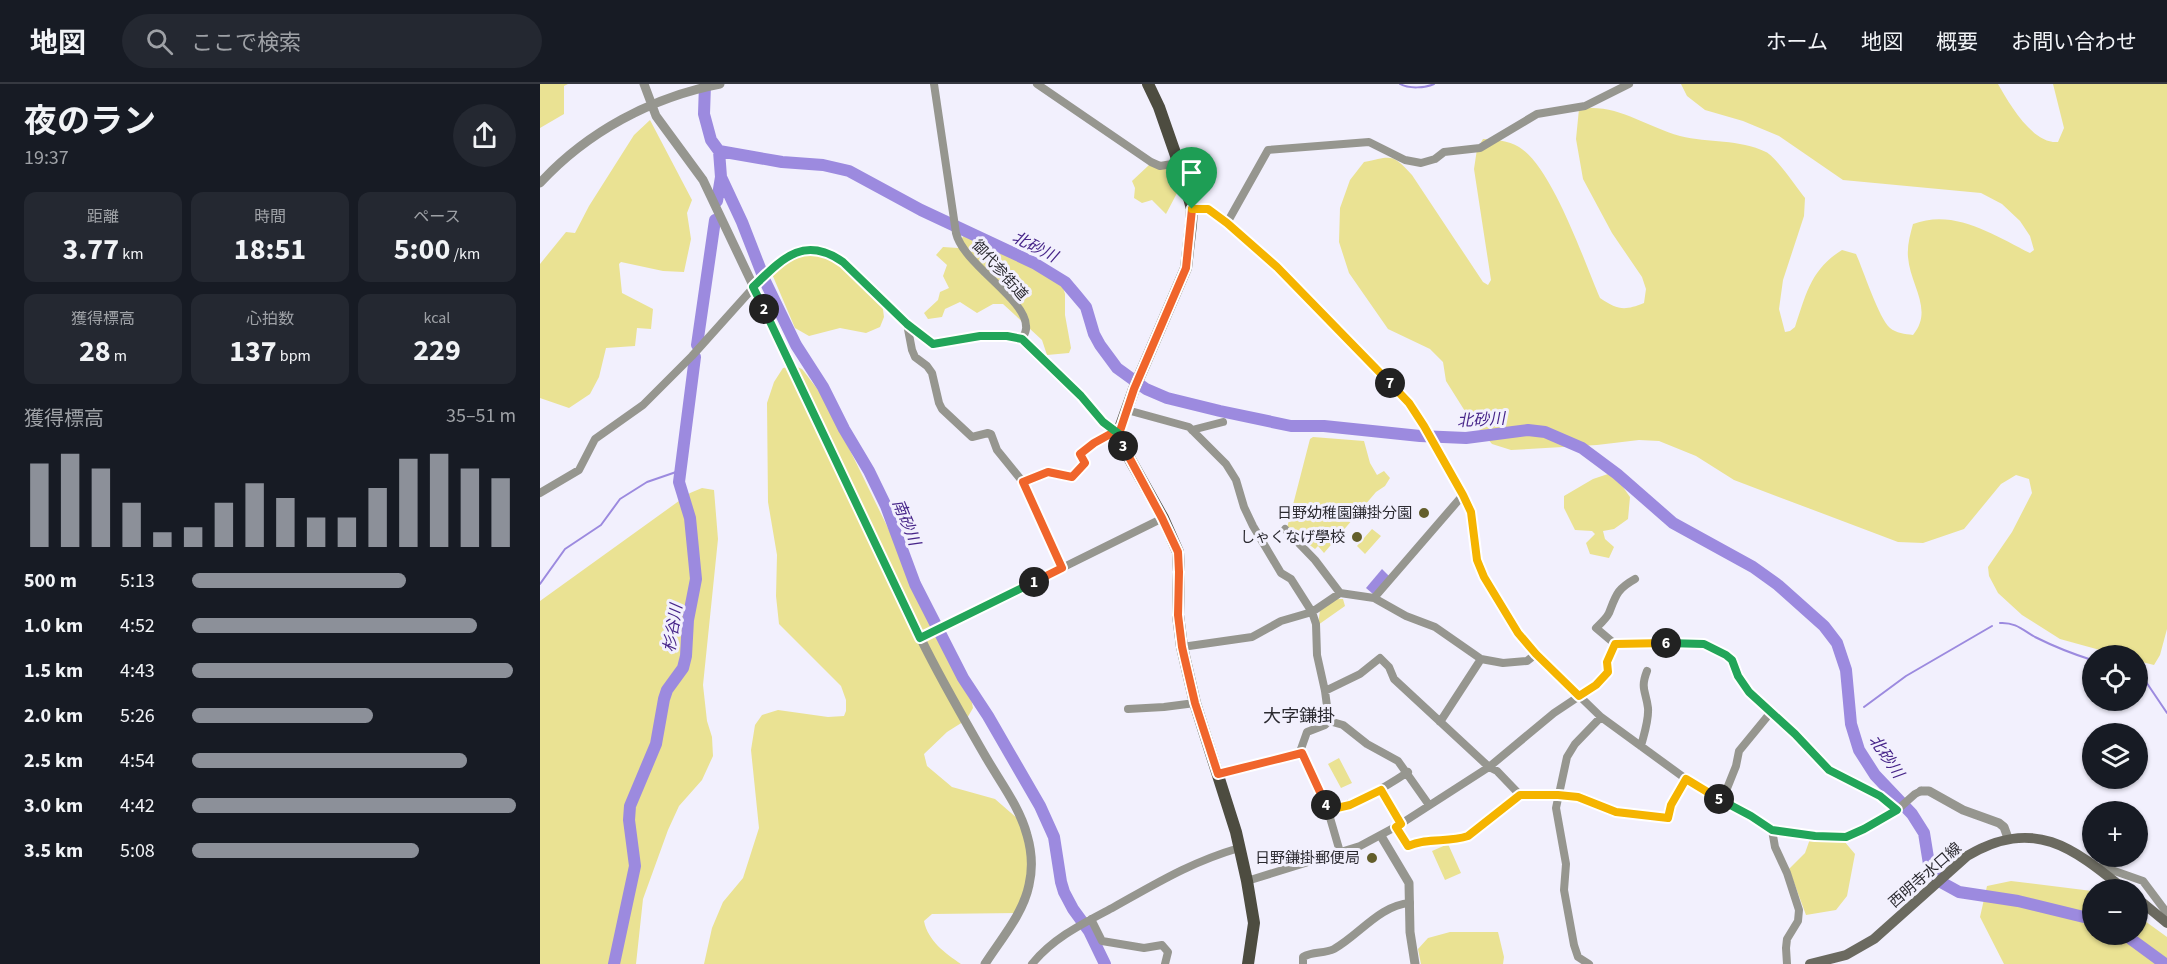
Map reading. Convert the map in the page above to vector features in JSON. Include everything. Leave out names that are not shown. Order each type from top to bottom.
[{"type":"main road","points":[[1148,84],[1159,107],[1192,209],[1186,268],[1116,433],[1178,552],[1178,615],[1182,647],[1195,703],[1218,774],[1247,881],[1254,923],[1248,964]]},
{"type":"main road","name":"西明寺水口線","points":[[1810,964],[1846,955],[1874,939],[1947,873],[1982,848],[2008,838],[2030,838],[2061,844],[2085,857],[2112,879]]},
{"type":"main road","points":[[2148,907],[2167,923]]},
{"type":"street","points":[[644,84],[656,116],[703,180],[756,284],[920,638],[957,708],[1022,819],[1031,852],[1032,868],[1029,887],[1023,904],[985,964]]},
{"type":"street","points":[[540,183],[555,167],[600,133],[651,105],[718,84]]},
{"type":"street","name":"御代参街道","points":[[934,84],[956,233],[961,248],[1017,308],[1027,328],[1022,339]]},
{"type":"street","points":[[1036,84],[1150,162],[1160,166],[1178,163]]},
{"type":"street","points":[[1227,223],[1268,150],[1369,142],[1405,160],[1421,163],[1435,159],[1444,152],[1480,148],[1537,114],[1586,106],[1606,98],[1629,84]]},
{"type":"street","points":[[1192,209],[1208,209],[1277,267],[1409,403],[1463,495],[1471,512],[1477,560],[1484,577],[1518,633],[1579,696],[1624,735],[1686,779],[1772,830],[1815,836],[1846,837],[1898,809],[1921,791],[1929,791],[1963,810],[1999,823],[2004,827],[2008,838]]},
{"type":"street","points":[[540,493],[579,470],[596,439],[644,405],[692,356],[770,268],[802,251],[817,250],[843,262],[907,324],[933,344],[980,336],[1007,336],[1022,339],[1116,433],[1094,443],[1080,454],[1085,463],[1072,477],[1048,472],[1023,482]]},
{"type":"street","points":[[907,324],[912,350],[915,357],[932,373],[936,396],[942,409],[972,437],[991,434],[997,450],[1023,482],[1062,568]]},
{"type":"street","points":[[1127,410],[1178,423],[1192,430],[1226,464],[1236,480],[1252,526],[1281,573],[1291,579],[1312,612],[1317,636],[1318,663],[1329,721]]},
{"type":"street","points":[[1192,430],[1223,422]]},
{"type":"street","points":[[1374,598],[1463,495]]},
{"type":"street","points":[[920,638],[1162,518]]},
{"type":"street","points":[[1285,529],[1315,560],[1341,593]]},
{"type":"street","points":[[1635,579],[1627,583],[1615,595],[1608,615],[1596,628],[1615,644],[1704,644],[1732,660],[1738,676],[1749,692],[1829,770],[1880,796],[1898,809]]},
{"type":"street","points":[[1182,647],[1245,639],[1281,621],[1312,612],[1341,593],[1374,598],[1406,616],[1436,627],[1481,659],[1503,663],[1527,661],[1536,654]]},
{"type":"street","points":[[1247,881],[1360,846],[1399,825],[1489,767],[1554,713],[1596,685],[1608,672],[1607,662],[1615,644]]},
{"type":"street","points":[[1325,691],[1360,674],[1380,658],[1389,667],[1394,679],[1489,767],[1497,771],[1520,795]]},
{"type":"street","points":[[1440,722],[1481,659]]},
{"type":"street","points":[[1641,746],[1648,714],[1642,687],[1647,671]]},
{"type":"street","points":[[1128,709],[1195,703]]},
{"type":"street","points":[[1722,801],[1736,766],[1739,751],[1771,712]]},
{"type":"street","points":[[1589,964],[1576,953],[1565,900],[1566,864],[1556,808],[1567,757],[1575,744],[1601,717]]},
{"type":"street","points":[[1329,721],[1307,732],[1301,749],[1324,797],[1340,852]]},
{"type":"street","points":[[1329,721],[1347,727],[1367,744],[1398,761],[1430,805]]},
{"type":"street","points":[[1218,774],[1302,753]]},
{"type":"street","points":[[1328,810],[1350,805],[1381,790],[1408,772]]},
{"type":"street","points":[[1381,790],[1408,846],[1427,839],[1460,839],[1468,836],[1520,795],[1578,797],[1616,812],[1668,818],[1671,805],[1686,779]]},
{"type":"street","points":[[1772,830],[1774,847],[1787,873],[1799,910],[1798,921],[1787,939],[1787,964]]},
{"type":"street","points":[[1381,836],[1409,883],[1410,932],[1415,964]]},
{"type":"street","points":[[1032,964],[1059,937],[1076,927],[1181,869],[1206,858],[1239,848]]},
{"type":"street","points":[[2099,869],[2106,868],[2143,881],[2167,913]]},
{"type":"street","points":[[1303,964],[1303,957],[1326,953],[1334,949],[1354,937],[1368,923],[1401,903],[1410,903]]},
{"type":"street","points":[[1090,920],[1102,941],[1144,948],[1162,945],[1168,952],[1165,964]]},
{"type":"shaded area","points":[[540,84],[568,84],[564,86],[564,114],[540,128]]},
{"type":"shaded area","points":[[1681,84],[1998,84],[2030,130],[2048,141],[2058,142],[2064,128],[2053,84],[2167,84],[2167,629],[2160,655],[2154,665],[2148,664],[2148,645],[2082,645],[2060,639],[2022,615],[1998,593],[1989,576],[1988,567],[2012,532],[2032,493],[2029,479],[2016,475],[2001,484],[1964,529],[1923,543],[1898,542],[1734,480],[1696,456],[1659,441],[1639,440],[1511,450],[1492,444],[1468,416],[1446,381],[1443,362],[1430,349],[1388,329],[1349,273],[1339,242],[1340,208],[1350,180],[1364,162],[1391,158],[1412,175],[1483,282],[1488,285],[1491,280],[1474,169],[1477,149],[1483,139],[1497,140],[1519,147],[1543,174],[1566,216],[1600,298],[1621,308],[1644,303],[1646,289],[1642,277],[1612,233],[1583,179],[1576,139],[1579,109],[1593,108],[1618,112],[1680,136],[1756,148],[1766,152],[1781,166],[1805,198],[1804,216],[1783,280],[1779,309],[1785,332],[1795,327],[1816,274],[1823,265],[1842,250],[1856,254],[1876,305],[1890,328],[1913,335],[1919,326],[1921,307],[1908,257],[1913,224],[1928,220],[1959,221],[1988,232],[2030,253],[2034,250],[2030,236],[2020,221],[2002,204],[1981,193],[1843,180],[1779,136],[1743,121],[1705,110],[1687,96]]},
{"type":"shaded area","points":[[650,120],[692,200],[687,213],[691,239],[684,272],[663,271],[621,262],[619,264],[622,293],[653,309],[651,329],[637,328],[635,346],[606,348],[599,377],[590,394],[569,408],[540,398],[540,264],[566,232],[575,233],[589,206],[634,135]]},
{"type":"shaded area","points":[[1149,165],[1161,168],[1171,165],[1183,186],[1166,214],[1152,200],[1142,203],[1134,198],[1135,188],[1132,181]]},
{"type":"shaded area","points":[[963,236],[1026,261],[1061,281],[1065,294],[1065,315],[1071,348],[1069,353],[1047,355],[1042,340],[1003,304],[993,304],[977,313],[960,302],[945,309],[942,317],[928,319],[924,313],[938,300],[940,292],[949,288],[943,276],[947,265],[936,255],[943,247],[958,248]]},
{"type":"shaded area","points":[[806,254],[834,257],[882,302],[884,317],[880,327],[866,333],[840,328],[809,336],[795,328],[772,274],[784,262]]},
{"type":"shaded area","points":[[795,366],[802,369],[825,399],[971,698],[973,708],[966,720],[947,732],[924,754],[927,766],[952,787],[995,799],[1018,819],[1029,841],[1030,885],[1019,913],[932,914],[924,921],[933,940],[943,951],[961,964],[704,964],[712,928],[723,902],[743,878],[759,828],[751,750],[755,725],[762,715],[778,710],[828,717],[844,716],[846,711],[846,700],[841,686],[779,624],[776,596],[777,555],[768,502],[767,403],[774,382],[783,368]]},
{"type":"shaded area","points":[[1313,437],[1364,441],[1370,463],[1377,475],[1384,471],[1390,478],[1324,553],[1318,546],[1315,549],[1287,528],[1310,439]]},
{"type":"shaded area","points":[[1611,473],[1630,497],[1628,519],[1614,529],[1603,531],[1605,539],[1614,547],[1609,558],[1590,554],[1586,543],[1595,534],[1592,531],[1575,530],[1564,508],[1564,496],[1593,479]]},
{"type":"shaded area","points":[[702,488],[714,490],[718,539],[703,685],[713,756],[702,780],[679,806],[668,830],[643,899],[636,964],[540,964],[540,601],[690,493]]},
{"type":"shaded area","points":[[1372,529],[1381,536],[1365,554],[1357,546]]},
{"type":"shaded area","points":[[1382,569],[1389,576],[1373,594],[1366,588]]},
{"type":"shaded area","points":[[1335,599],[1343,599],[1345,606],[1318,625],[1320,610]]},
{"type":"shaded area","points":[[1339,758],[1352,783],[1341,788],[1328,764]]},
{"type":"shaded area","points":[[1810,839],[1844,841],[1855,854],[1847,896],[1836,910],[1806,915],[1789,869],[1805,853]]},
{"type":"shaded area","points":[[1448,844],[1461,873],[1445,880],[1432,851]]},
{"type":"shaded area","points":[[2011,881],[2082,890],[2082,945],[2148,945],[2148,923],[2167,937],[2167,964],[2004,964],[1980,917],[1987,886]]},
{"type":"shaded area","points":[[1450,932],[1498,932],[1504,957],[1503,964],[1421,964],[1418,949],[1428,938]]},
{"type":"waterway","name":"南砂川","points":[[705,84],[704,114],[711,140],[719,151],[721,177],[742,222],[765,281],[796,345],[823,387],[869,471],[886,506],[915,584],[963,678],[988,716],[1040,806],[1054,837],[1064,892],[1089,931],[1105,964]]},
{"type":"waterway","points":[[1400,84],[1408,87],[1434,84]]},
{"type":"waterway","name":"北砂川","points":[[719,151],[782,162],[823,165],[849,171],[921,210],[1034,263],[1065,282],[1086,307],[1094,334],[1117,368],[1146,389],[1167,398],[1291,426],[1324,426],[1420,436],[1466,438],[1528,430],[1545,432],[1582,448],[1617,474],[1673,523],[1753,567],[1778,585],[1824,626],[1837,643],[1846,670],[1851,724],[1859,750],[1875,775],[1912,814],[1924,833],[1929,864],[1939,881],[1959,892],[2018,901],[2082,917]]},
{"type":"waterway","name":"杉谷川","points":[[717,201],[721,177]]},
{"type":"waterway","name":"杉谷川","points":[[697,345],[715,220]]},
{"type":"waterway","name":"杉谷川","points":[[614,964],[635,866],[629,820],[630,806],[656,744],[667,690],[683,668],[686,656],[688,620],[696,579],[690,518],[679,482],[695,357]]},
{"type":"waterway","points":[[540,584],[565,549],[601,525],[620,499],[647,482],[679,471]]},
{"type":"waterway","points":[[2000,623],[2015,625],[2049,644],[2082,656]]},
{"type":"waterway","points":[[1864,707],[1906,676],[1992,626]]},
{"type":"waterway","points":[[2148,685],[2167,713]]},
{"type":"waterway","name":"北砂川","points":[[2139,945],[2165,964]]},
{"type":"place","name":"日野幼稚園鎌掛分園","points":[[1424,513]]},
{"type":"place","name":"しゃくなげ學校","points":[[1357,537]]},
{"type":"place","name":"日野鎌掛郵便局","points":[[1372,858]]},
{"type":"district","name":"大字鎌掛","points":[[1299,716]]},
{"type":"route","points":[[1192,209],[1186,268],[1134,389],[1119,434],[1114,432],[1080,454],[1085,463],[1072,477],[1048,472],[1023,482],[1062,568],[920,638],[753,287],[770,268],[802,251],[817,250],[843,262],[907,324],[933,344],[993,335],[1022,339],[1081,396],[1103,422],[1119,434],[1178,552],[1178,615],[1182,647],[1195,703],[1218,774],[1302,753],[1328,810],[1350,805],[1381,790],[1401,824],[1396,827],[1408,846],[1427,839],[1460,839],[1468,836],[1520,795],[1578,797],[1616,812],[1668,818],[1671,805],[1686,779],[1772,830],[1815,836],[1846,837],[1897,810],[1880,796],[1829,770],[1795,734],[1749,692],[1738,676],[1732,660],[1704,644],[1690,642],[1615,644],[1607,662],[1608,672],[1596,685],[1579,696],[1526,644],[1484,577],[1477,560],[1471,512],[1436,446],[1409,403],[1277,267],[1217,215],[1208,209],[1192,209]]}]
